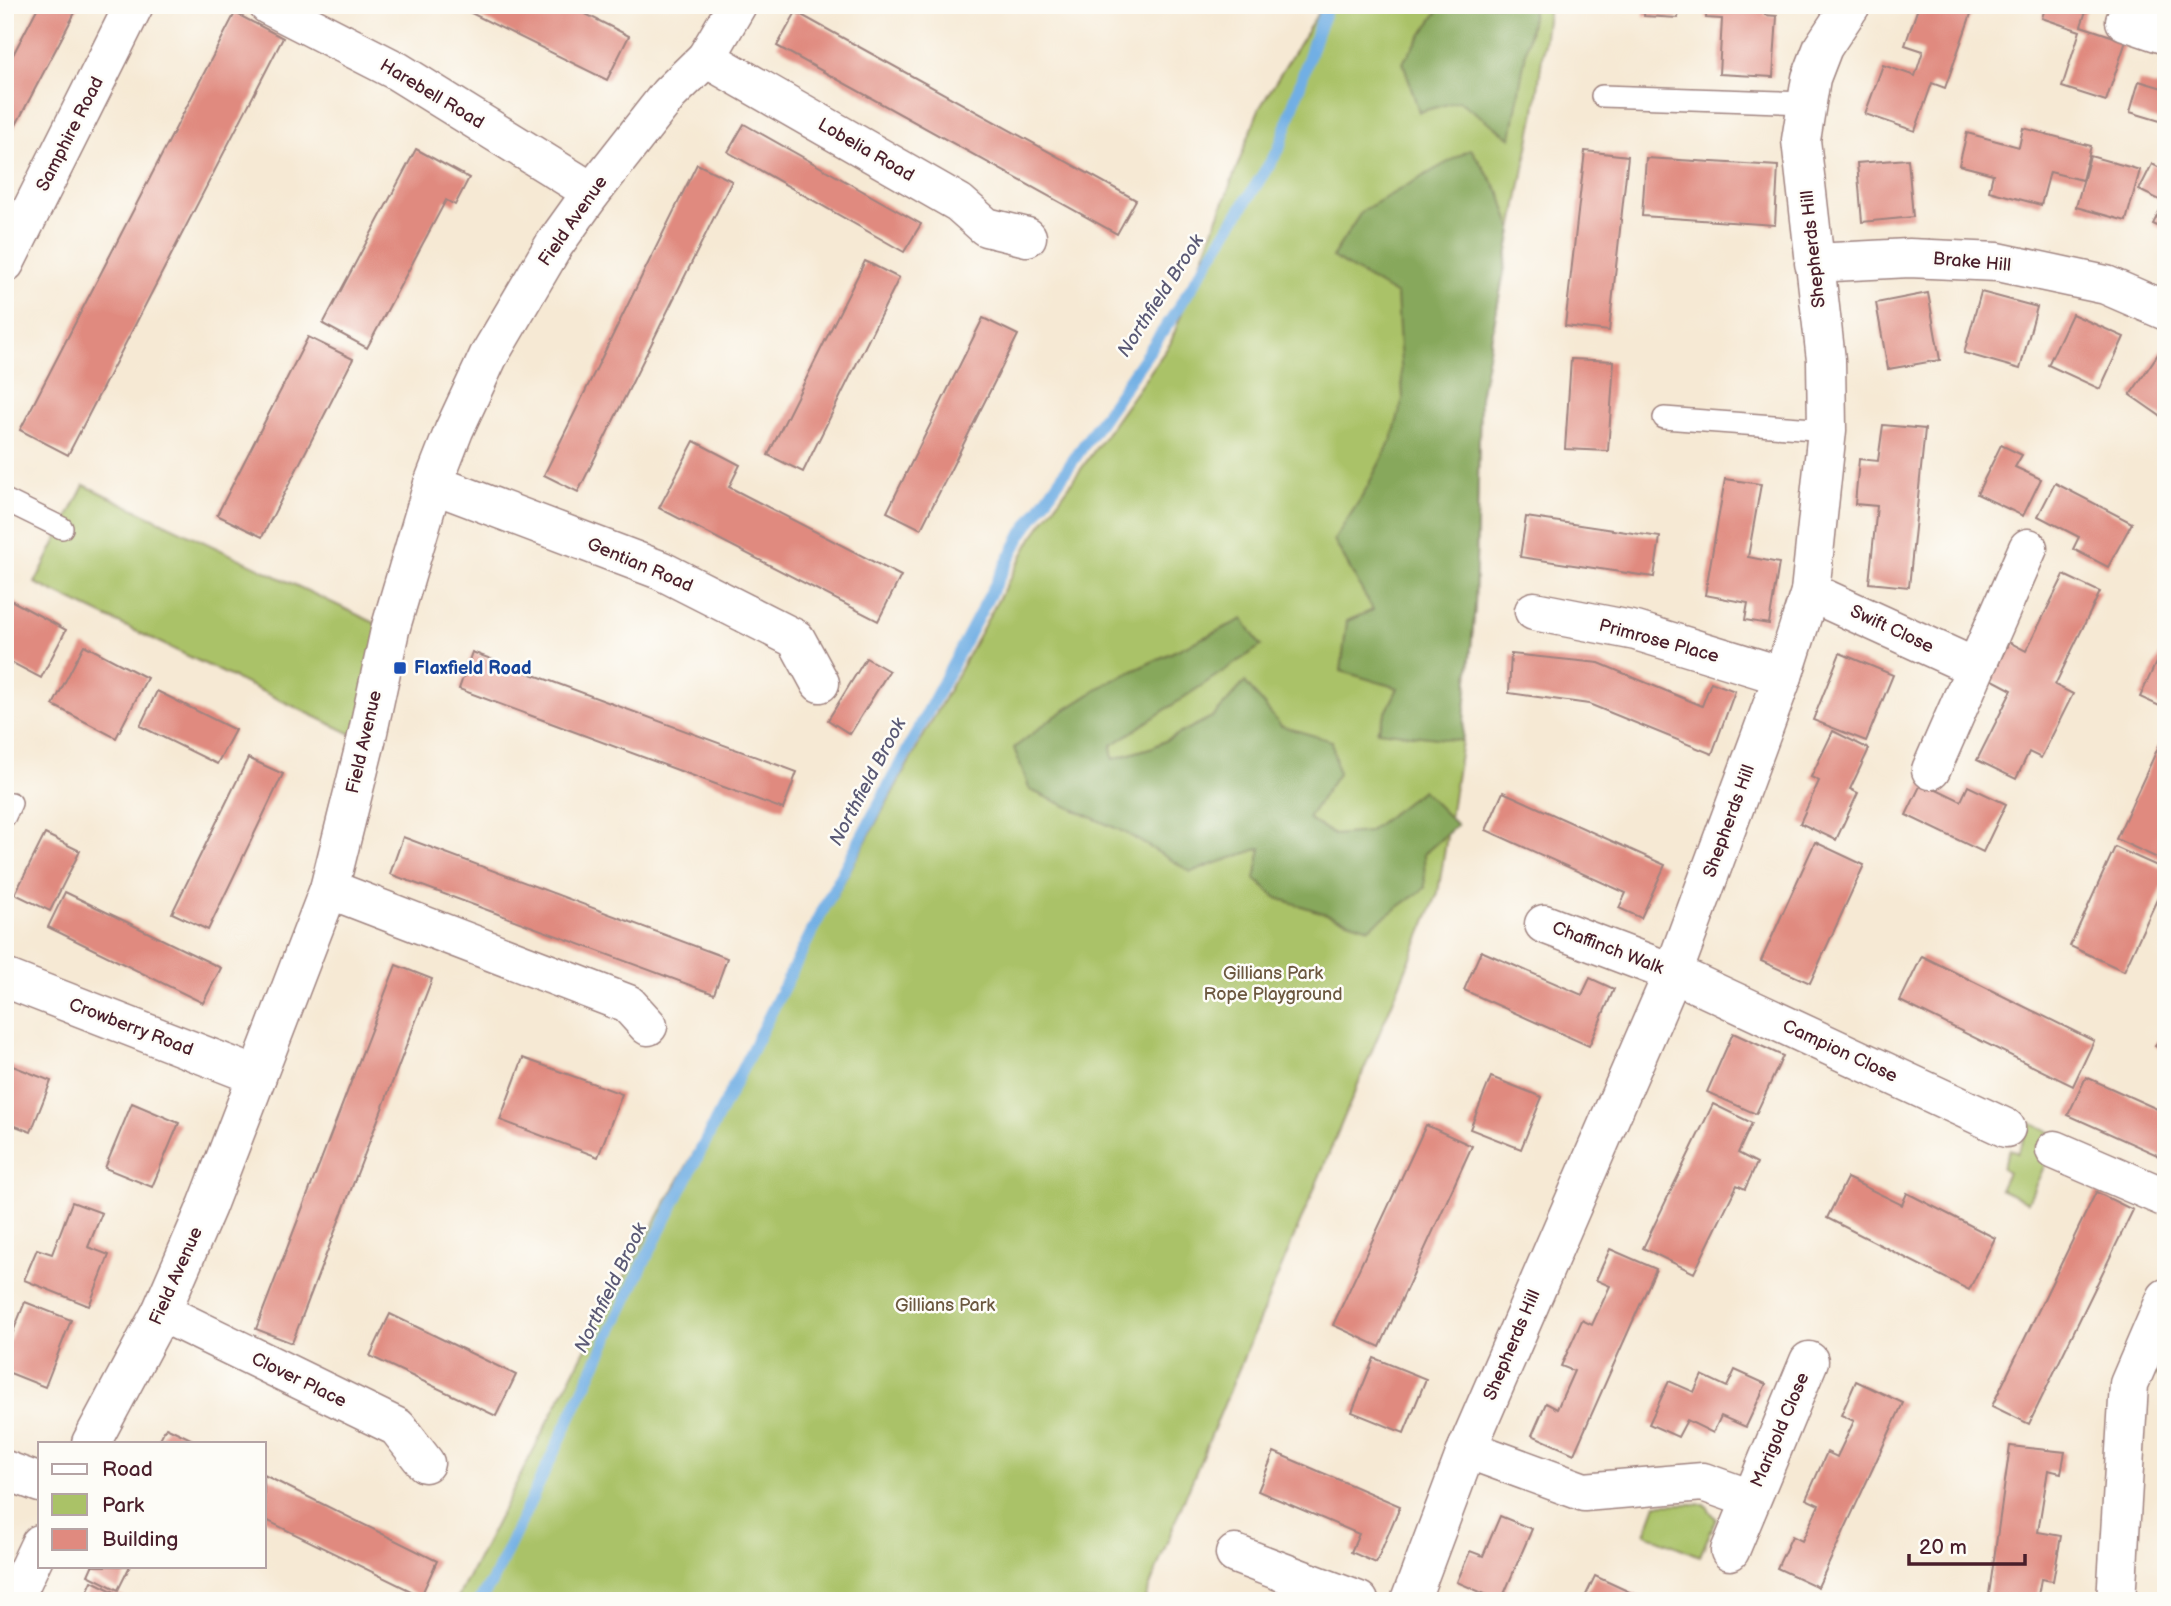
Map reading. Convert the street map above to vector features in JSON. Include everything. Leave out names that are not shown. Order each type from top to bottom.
[{"type":"street","name":"Samphire Road","points":[[5,263],[134,5]]},
{"type":"street","name":"Harebell Road","points":[[268,5],[397,71],[592,192]]},
{"type":"street","name":"Field Avenue","points":[[92,1442],[161,1312],[207,1206],[329,890],[390,630],[433,485],[454,430],[503,328],[554,245],[669,94],[706,58],[737,5]]},
{"type":"street","name":"Shepherds Hill","points":[[1410,1601],[1467,1449],[1673,973],[1783,676],[1810,592],[1826,430],[1826,360],[1801,140],[1811,78],[1823,47],[1851,6]]},
{"type":"street","points":[[2125,21],[2166,35]]},
{"type":"street","name":"Lobelia Road","points":[[706,58],[959,203],[986,226],[1027,237]]},
{"type":"street","name":"Brake Hill","points":[[1814,263],[1909,258],[1998,262],[2106,285],[2166,311]]},
{"type":"street","name":"Gentian Road","points":[[433,485],[660,570],[796,639],[820,683]]},
{"type":"street","points":[[1931,770],[2028,548]]},
{"type":"street","name":"Swift Close","points":[[1810,592],[1974,667]]},
{"type":"street","name":"Primrose Place","points":[[1534,611],[1636,631],[1783,676]]},
{"type":"street","points":[[329,890],[628,1004],[648,1026]]},
{"type":"street","name":"Chaffinch Walk","points":[[1544,924],[1673,973]]},
{"type":"street","name":"Campion Close","points":[[1673,973],[2006,1128]]},
{"type":"street","name":"Crowberry Road","points":[[5,978],[257,1076]]},
{"type":"street","points":[[2055,1150],[2166,1198]]},
{"type":"street","points":[[2116,1601],[2129,1384],[2166,1298]]},
{"type":"street","name":"Clover Place","points":[[161,1312],[397,1427],[425,1463]]},
{"type":"street","name":"Marigold Close","points":[[1730,1550],[1808,1361]]},
{"type":"street","name":"Marigold Close","points":[[1467,1449],[1584,1492],[1703,1482],[1751,1499]]},
{"type":"street","points":[[5,1470],[38,1482]]},
{"type":"street","points":[[13,1601],[38,1548]]},
{"type":"street","points":[[1235,1554],[1359,1601]]},
{"type":"lane","points":[[1602,96],[1807,103]]},
{"type":"lane","points":[[1664,418],[1826,430]]},
{"type":"lane","points":[[5,500],[62,527]]},
{"type":"green space","name":"Gillians Park","points":[[1323,5],[1549,5],[1535,111],[1480,397],[1475,606],[1462,741],[1438,893],[1144,1601],[456,1601],[603,1315],[1032,538],[1170,344],[1259,109]]},
{"type":"green space","points":[[1442,5],[1534,5],[1511,138],[1459,101],[1419,112],[1403,62]]},
{"type":"green space","points":[[1471,149],[1500,193],[1512,230],[1480,397],[1475,606],[1462,741],[1377,731],[1398,688],[1341,671],[1347,621],[1373,610],[1334,540],[1363,495],[1392,439],[1403,399],[1397,295],[1332,257],[1362,211]]},
{"type":"green space","points":[[84,485],[390,630],[366,741],[35,583]]},
{"type":"green space","points":[[1243,619],[1261,646],[1111,746],[1113,759],[1153,747],[1214,716],[1245,682],[1281,726],[1332,741],[1338,774],[1308,818],[1334,835],[1368,832],[1422,790],[1457,825],[1424,854],[1425,888],[1369,928],[1277,898],[1255,879],[1261,848],[1191,872],[1124,832],[1030,790],[1014,748],[1051,719],[1109,682]]},
{"type":"green space","points":[[2031,1123],[2058,1136],[2028,1202],[2000,1189],[2008,1172],[2002,1168],[2010,1149],[2017,1153]]},
{"type":"green space","points":[[2166,1343],[2166,1380],[2152,1374]]},
{"type":"green space","points":[[1656,1504],[1705,1504],[1716,1519],[1700,1556],[1645,1534]]},
{"type":"building","points":[[39,5],[79,5],[5,146],[5,70]]},
{"type":"building","points":[[455,5],[568,5],[629,36],[607,80]]},
{"type":"building","points":[[1645,5],[1679,5],[1678,18],[1644,16]]},
{"type":"building","points":[[1707,5],[1766,5],[1765,15],[1777,16],[1773,77],[1719,74],[1722,19],[1706,18]]},
{"type":"building","points":[[1919,5],[1955,5],[1972,11],[1945,88],[1932,83],[1915,131],[1865,114],[1883,65],[1915,76],[1923,51],[1905,45]]},
{"type":"building","points":[[2046,5],[2088,5],[2081,26],[2126,41],[2106,101],[2062,87],[2080,31],[2042,18]]},
{"type":"building","points":[[796,12],[1136,200],[1117,234],[777,46]]},
{"type":"building","points":[[235,13],[283,38],[68,455],[20,430]]},
{"type":"building","points":[[2139,81],[2166,89],[2166,103],[2160,121],[2130,112]]},
{"type":"building","points":[[744,124],[921,224],[904,252],[728,152]]},
{"type":"building","points":[[2023,128],[2091,146],[2082,180],[2050,172],[2041,205],[1989,191],[1993,174],[1959,165],[1967,133],[2019,147]]},
{"type":"building","points":[[416,149],[469,178],[455,205],[446,200],[367,348],[323,324]]},
{"type":"building","points":[[1585,151],[1628,156],[1609,331],[1565,326]]},
{"type":"building","points":[[2090,156],[2140,170],[2126,221],[2076,207]]},
{"type":"building","points":[[1646,158],[1778,166],[1775,225],[1642,216]]},
{"type":"building","points":[[1908,159],[1913,217],[1862,222],[1857,163]]},
{"type":"building","points":[[697,164],[732,181],[578,492],[544,475]]},
{"type":"building","points":[[2152,164],[2166,171],[2166,230],[2153,224],[2164,202],[2139,190]]},
{"type":"building","points":[[865,261],[899,278],[803,472],[768,455]]},
{"type":"building","points":[[1981,292],[2037,307],[2020,369],[1964,353]]},
{"type":"building","points":[[1928,293],[1940,360],[1888,369],[1876,303]]},
{"type":"building","points":[[2072,314],[2124,337],[2100,389],[2048,365]]},
{"type":"building","points":[[983,318],[1018,335],[921,529],[887,512]]},
{"type":"building","points":[[308,337],[353,359],[262,537],[217,515]]},
{"type":"building","points":[[2163,347],[2166,349],[2166,420],[2130,395]]},
{"type":"building","points":[[1571,359],[1614,361],[1608,451],[1565,449]]},
{"type":"building","points":[[1883,425],[1925,429],[1909,587],[1869,583],[1877,506],[1855,504],[1859,459],[1878,461]]},
{"type":"building","points":[[694,441],[740,465],[729,487],[901,576],[878,621],[659,508]]},
{"type":"building","points":[[2001,445],[2022,455],[2015,467],[2041,479],[2023,516],[1977,494]]},
{"type":"building","points":[[1725,479],[1761,484],[1748,557],[1779,563],[1769,624],[1745,620],[1748,603],[1705,595]]},
{"type":"building","points":[[2055,483],[2132,523],[2108,567],[2073,549],[2079,537],[2038,516]]},
{"type":"building","points":[[1526,517],[1660,537],[1654,577],[1520,557]]},
{"type":"building","points":[[2064,575],[2100,592],[2055,685],[2073,694],[2041,758],[2029,752],[2016,779],[1977,760],[2012,690],[1991,679],[2009,642],[2026,651]]},
{"type":"building","points":[[5,597],[66,630],[41,678],[5,659]]},
{"type":"building","points":[[2166,641],[2166,709],[2140,697]]},
{"type":"building","points":[[84,645],[147,678],[116,738],[53,705]]},
{"type":"building","points":[[472,652],[797,772],[783,809],[459,689]]},
{"type":"building","points":[[1840,653],[1893,675],[1866,741],[1813,720]]},
{"type":"building","points":[[1511,654],[1599,663],[1702,706],[1711,682],[1735,691],[1712,754],[1589,704],[1509,693]]},
{"type":"building","points":[[866,658],[889,671],[850,734],[828,720]]},
{"type":"building","points":[[157,691],[235,730],[217,764],[140,726]]},
{"type":"building","points":[[1833,731],[1869,749],[1850,789],[1858,793],[1836,840],[1800,823],[1819,781],[1811,777]]},
{"type":"building","points":[[2162,739],[2166,741],[2166,862],[2116,839]]},
{"type":"building","points":[[248,758],[283,774],[208,930],[172,913]]},
{"type":"building","points":[[1922,782],[1961,801],[1968,786],[2006,804],[1983,852],[1906,815]]},
{"type":"building","points":[[1503,792],[1665,865],[1641,918],[1619,908],[1626,893],[1486,830]]},
{"type":"building","points":[[45,834],[80,851],[50,911],[15,894]]},
{"type":"building","points":[[403,837],[727,958],[714,994],[390,874]]},
{"type":"building","points":[[1815,842],[1864,865],[1810,983],[1761,961]]},
{"type":"building","points":[[2115,847],[2166,870],[2166,880],[2124,971],[2070,946]]},
{"type":"building","points":[[65,892],[221,968],[203,1003],[48,927]]},
{"type":"building","points":[[1481,951],[1582,995],[1590,978],[1614,989],[1589,1046],[1464,990]]},
{"type":"building","points":[[1922,956],[2094,1041],[2073,1086],[1900,1001]]},
{"type":"building","points":[[396,965],[432,979],[292,1343],[256,1329]]},
{"type":"building","points":[[2166,1026],[2166,1052],[2155,1046]]},
{"type":"building","points":[[1733,1033],[1783,1056],[1756,1114],[1707,1092]]},
{"type":"building","points":[[523,1058],[622,1094],[598,1157],[500,1120]]},
{"type":"building","points":[[5,1063],[51,1081],[31,1132],[5,1122]]},
{"type":"building","points":[[1491,1077],[1542,1097],[1521,1149],[1470,1129]]},
{"type":"building","points":[[2086,1077],[2166,1113],[2166,1159],[2068,1115]]},
{"type":"building","points":[[132,1103],[179,1123],[152,1187],[105,1168]]},
{"type":"building","points":[[1713,1104],[1752,1123],[1738,1153],[1757,1163],[1745,1189],[1737,1185],[1694,1273],[1643,1248]]},
{"type":"building","points":[[1426,1125],[1472,1146],[1380,1347],[1333,1325]]},
{"type":"building","points":[[1847,1178],[1902,1205],[1907,1193],[1995,1238],[1969,1290],[1827,1218]]},
{"type":"building","points":[[2096,1192],[2133,1210],[2029,1424],[1992,1406]]},
{"type":"building","points":[[72,1202],[102,1213],[88,1247],[109,1255],[89,1306],[24,1280],[37,1249],[52,1254]]},
{"type":"building","points":[[1610,1249],[1656,1269],[1574,1454],[1532,1435],[1546,1403],[1557,1409],[1574,1371],[1561,1366],[1582,1320],[1592,1325],[1610,1286],[1596,1280]]},
{"type":"building","points":[[25,1302],[71,1320],[45,1387],[5,1371],[5,1352]]},
{"type":"building","points":[[390,1314],[516,1375],[496,1416],[370,1356]]},
{"type":"building","points":[[1374,1358],[1426,1379],[1404,1433],[1352,1412]]},
{"type":"building","points":[[1735,1370],[1766,1384],[1746,1427],[1721,1416],[1713,1433],[1687,1420],[1678,1437],[1649,1424],[1669,1381],[1694,1392],[1702,1375],[1727,1387]]},
{"type":"building","points":[[1856,1381],[1903,1403],[1818,1587],[1777,1568],[1792,1536],[1802,1541],[1819,1505],[1806,1499],[1827,1452],[1837,1457],[1854,1421],[1841,1415]]},
{"type":"building","points":[[166,1427],[197,1442],[158,1442]]},
{"type":"building","points":[[2010,1446],[2065,1452],[2061,1473],[2048,1470],[2038,1532],[2061,1536],[2053,1581],[2041,1579],[2037,1601],[1988,1601]]},
{"type":"building","points":[[1274,1452],[1400,1506],[1376,1563],[1351,1552],[1359,1534],[1258,1491]]},
{"type":"building","points":[[266,1476],[437,1561],[421,1596],[266,1520]]},
{"type":"building","points":[[1500,1516],[1532,1529],[1501,1601],[1457,1582],[1470,1551],[1483,1556]]},
{"type":"building","points":[[91,1568],[129,1568],[118,1590],[88,1575]]},
{"type":"building","points":[[1595,1576],[1649,1601],[1583,1601]]},
{"type":"building","points":[[92,1581],[133,1601],[83,1601]]},
{"type":"waterway","name":"Northfield Brook","points":[[479,1601],[493,1580],[643,1264],[829,898],[1022,534],[1170,321],[1279,149],[1328,5]]},
{"type":"place","name":"Flaxfield Road","points":[[400,668]]},
{"type":"park label","name":"Gillians Park Rope Playground","points":[[1273,983]]}]
